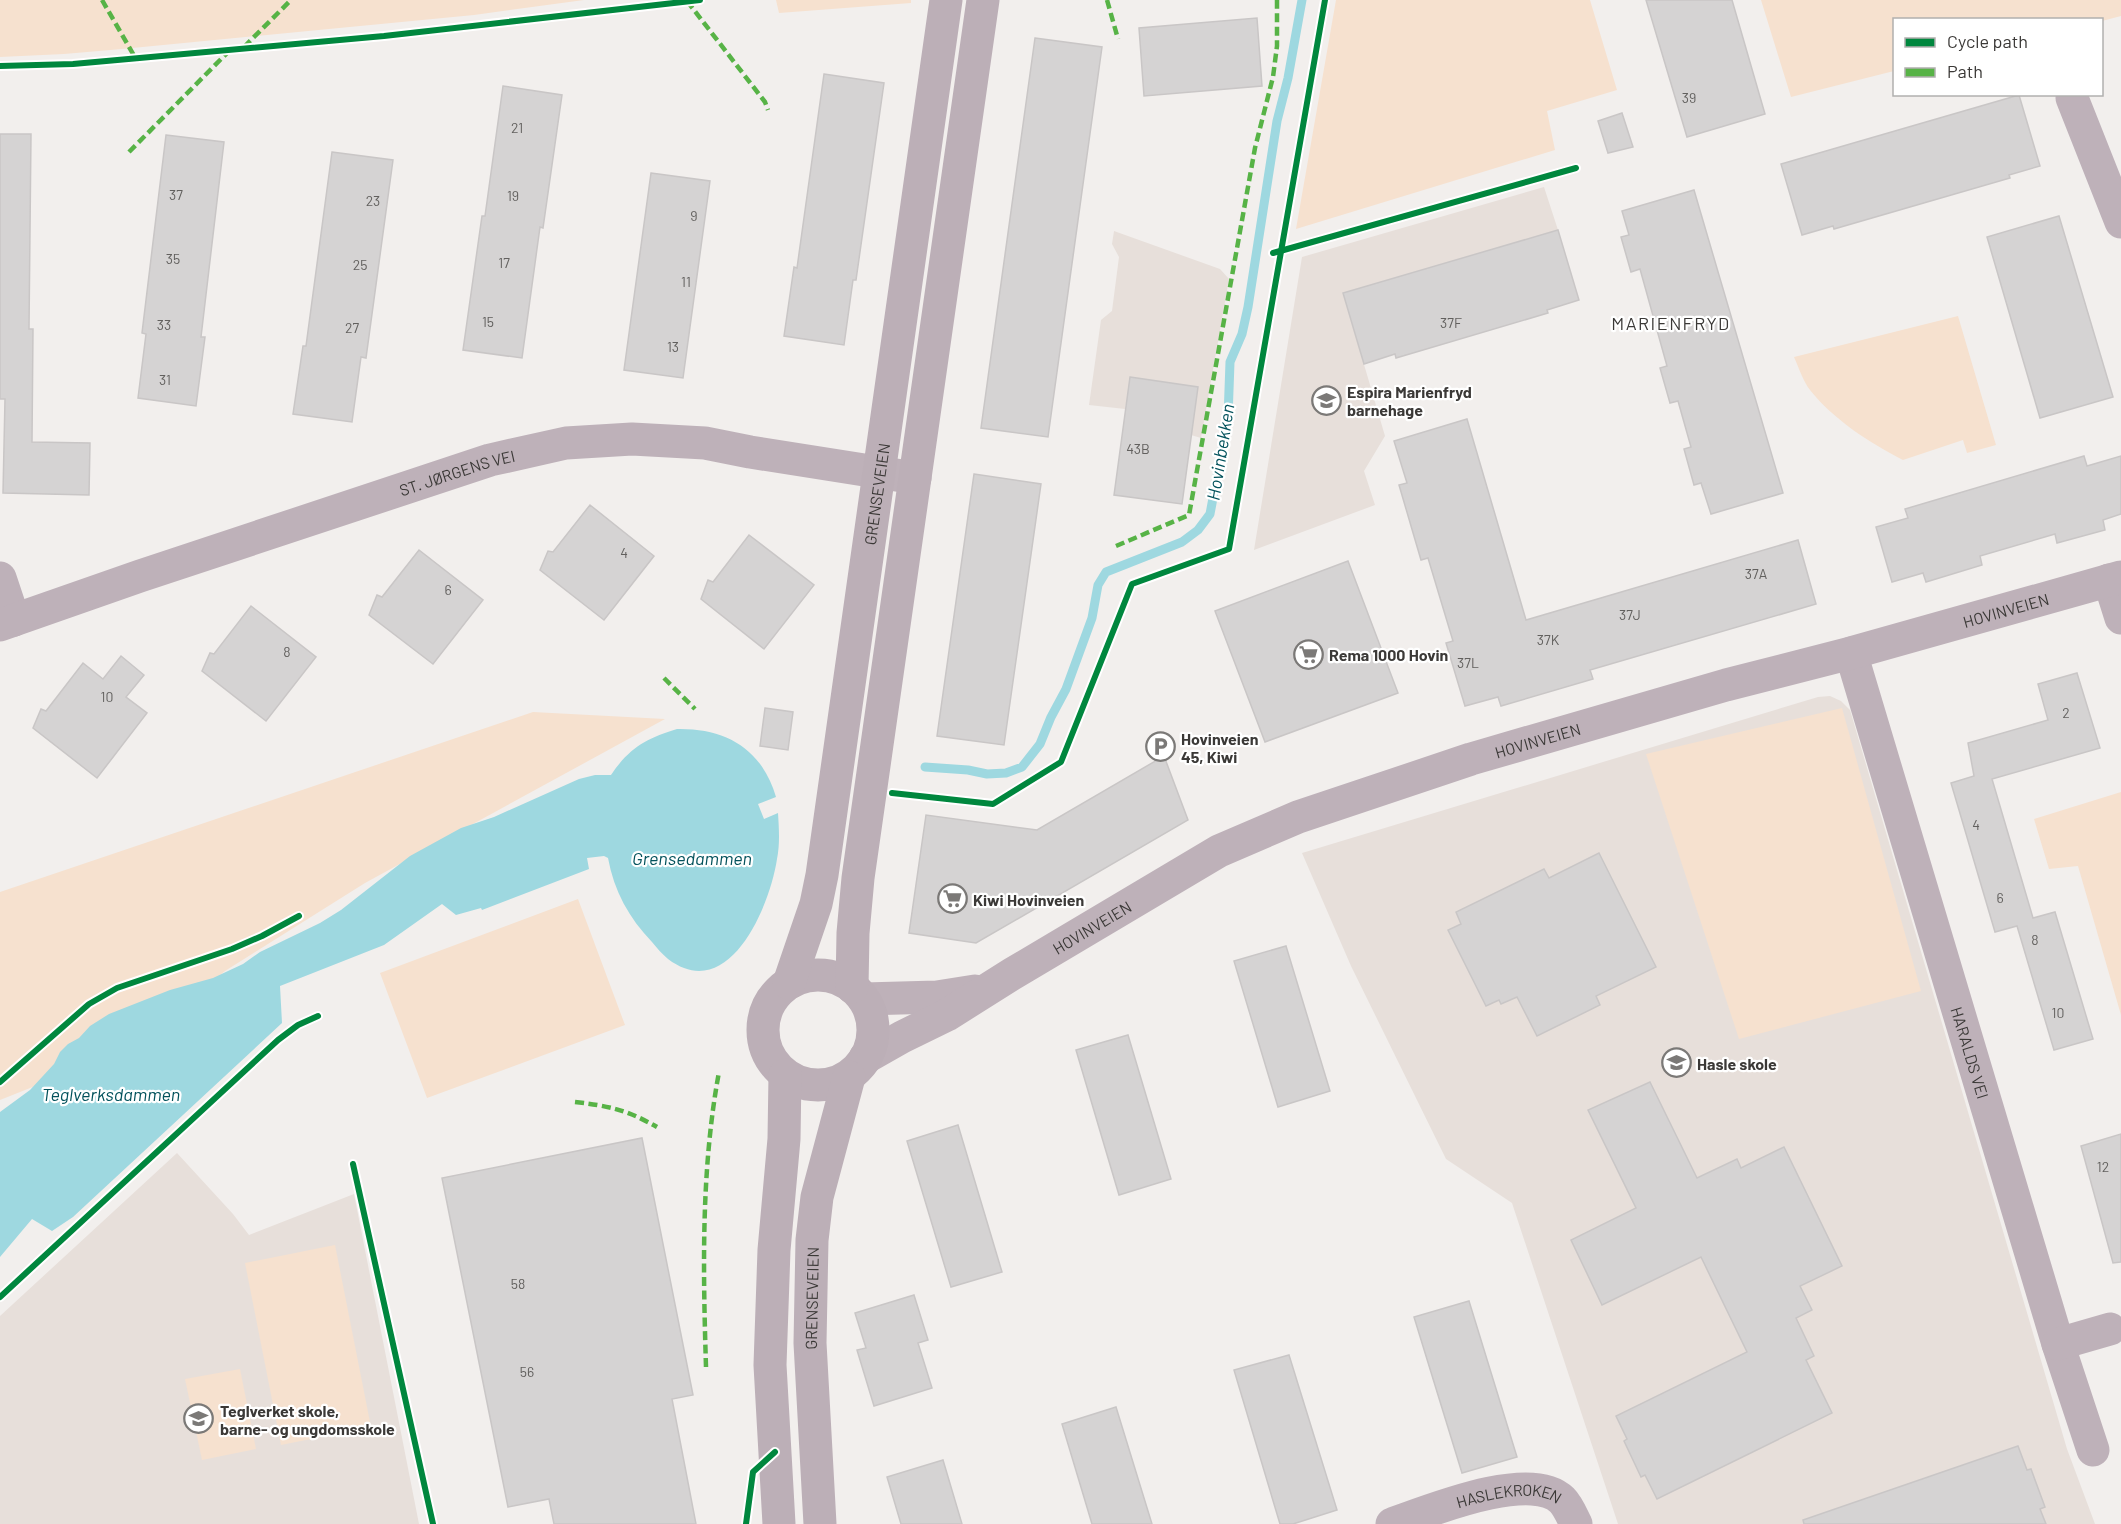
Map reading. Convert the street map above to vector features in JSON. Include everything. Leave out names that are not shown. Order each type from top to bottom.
[{"type":"main road","name":"GRENSEVEIEN","points":[[789,982],[816,904],[822,875],[946,0]]},
{"type":"main road","points":[[858,993],[853,933],[858,878],[983,0]]},
{"type":"main road","points":[[821,974],[837,978],[858,993],[870,1013],[873,1029],[871,1044],[857,1068],[836,1082],[818,1085],[801,1083],[785,1075],[770,1059],[764,1045],[762,1030],[764,1016],[778,991],[789,982],[804,976],[821,974]]},
{"type":"main road","name":"GRENSEVEIEN","points":[[820,1524],[810,1343],[812,1240],[816,1197],[857,1068]]},
{"type":"main road","points":[[780,1523],[770,1365],[774,1250],[784,1139],[785,1075]]},
{"type":"street","points":[[2072,98],[2121,222]]},
{"type":"street","name":"ST. JØRGENS VEI","points":[[0,578],[7,622],[150,572],[490,460],[566,443],[632,439],[705,443],[915,478]]},
{"type":"street","points":[[2115,578],[2121,618]]},
{"type":"street","name":"HOVINVEIEN","points":[[857,1068],[902,1037],[947,1015],[988,988],[1219,851],[1298,817],[1471,759],[2115,578]]},
{"type":"street","name":"HARALDS VEI","points":[[1851,653],[2058,1344],[2093,1450]]},
{"type":"street","name":"HOVINVEIEN","points":[[858,993],[937,998],[988,988]]},
{"type":"street","points":[[2058,1344],[2110,1329]]},
{"type":"street","name":"HASLEKROKEN","points":[[1392,1524],[1449,1504],[1502,1491],[1537,1488],[1561,1499],[1576,1524]]},
{"type":"shaded area","points":[[0,0],[584,0],[474,15],[122,49],[0,57]]},
{"type":"shaded area","points":[[776,0],[911,0],[911,3],[779,13]]},
{"type":"shaded area","points":[[1336,0],[1590,0],[1617,90],[1547,111],[1555,150],[1296,229]]},
{"type":"shaded area","points":[[1761,0],[2121,0],[2121,16],[2103,21],[2103,18],[1893,18],[1893,71],[1791,97]]},
{"type":"shaded area","name":"Espira Marienfryd barnehage","points":[[1544,187],[1558,230],[1343,293],[1385,436],[1364,471],[1375,505],[1254,550],[1302,257]]},
{"type":"shaded area","points":[[1114,231],[1220,269],[1229,279],[1201,438],[1191,435],[1198,387],[1131,378],[1125,409],[1089,405],[1101,320],[1112,311],[1119,257],[1112,244]]},
{"type":"shaded area","points":[[1958,316],[1996,445],[1967,453],[1963,440],[1903,460],[1853,430],[1830,411],[1805,383],[1794,357]]},
{"type":"shaded area","name":"Hasle skole","points":[[1830,696],[1841,701],[1850,710],[2067,1449],[2095,1524],[1618,1524],[1512,1203],[1446,1159],[1351,966],[1302,853],[1818,697]]},
{"type":"shaded area","points":[[1842,708],[1921,991],[1739,1039],[1646,754]]},
{"type":"shaded area","points":[[533,712],[665,719],[365,883],[225,971],[138,1045],[0,1100],[0,892]]},
{"type":"shaded area","points":[[2121,792],[2121,1015],[2078,866],[2049,869],[2034,819]]},
{"type":"shaded area","points":[[578,899],[625,1025],[427,1098],[380,973]]},
{"type":"shaded area","name":"Teglverket skole, barne- og ungdomsskole","points":[[177,1153],[233,1214],[249,1235],[354,1194],[419,1524],[0,1524],[0,1316]]},
{"type":"shaded area","points":[[335,1245],[371,1427],[281,1445],[245,1263]]},
{"type":"shaded area","points":[[240,1369],[256,1449],[202,1460],[185,1379]]},
{"type":"water","points":[[677,729],[711,732],[740,745],[762,766],[776,797],[758,804],[764,819],[778,813],[779,848],[773,879],[756,923],[743,944],[727,960],[710,969],[690,970],[668,959],[630,914],[618,893],[608,858],[604,856],[587,858],[589,869],[482,910],[481,908],[456,915],[442,904],[384,945],[280,986],[282,1023],[73,1217],[52,1231],[32,1219],[0,1257],[0,1112],[30,1090],[54,1064],[60,1052],[79,1038],[90,1026],[109,1014],[170,990],[213,978],[243,964],[260,952],[320,923],[341,910],[410,856],[461,828],[494,817],[579,779],[595,775],[611,775],[640,745]]},
{"type":"building","points":[[1646,0],[1732,0],[1765,114],[1687,137]]},
{"type":"building","points":[[1257,18],[1262,86],[1144,96],[1139,28]]},
{"type":"building","points":[[1035,38],[1102,47],[1048,437],[981,428]]},
{"type":"building","points":[[824,74],[884,83],[856,280],[853,280],[844,345],[784,336],[794,267],[797,268]]},
{"type":"building","points":[[503,86],[562,95],[543,228],[540,227],[522,358],[463,350]]},
{"type":"building","points":[[2019,96],[2040,166],[2009,175],[2010,178],[1834,229],[1833,226],[1802,235],[1781,164]]},
{"type":"building","points":[[1622,113],[1633,147],[1608,153],[1598,121]]},
{"type":"building","points":[[0,134],[31,134],[29,329],[33,329],[32,442],[90,443],[89,495],[3,493],[5,399],[0,399]]},
{"type":"building","points":[[166,135],[224,142],[201,337],[205,337],[196,406],[138,398],[146,334],[142,333]]},
{"type":"building","points":[[332,152],[393,160],[366,358],[361,357],[352,422],[293,414],[303,346],[306,346]]},
{"type":"building","points":[[651,173],[710,181],[683,378],[624,370]]},
{"type":"building","points":[[1694,190],[1783,493],[1711,514],[1701,483],[1694,485],[1684,449],[1691,447],[1678,401],[1670,403],[1660,368],[1667,366],[1640,269],[1631,272],[1621,237],[1629,235],[1622,211]]},
{"type":"building","points":[[2059,216],[2113,397],[2040,418],[1987,237]]},
{"type":"building","points":[[1558,230],[1579,300],[1547,310],[1548,313],[1396,358],[1395,354],[1364,364],[1343,293]]},
{"type":"building","points":[[1130,377],[1198,387],[1182,504],[1114,495]]},
{"type":"building","points":[[1467,419],[1526,620],[1798,540],[1816,604],[1590,670],[1593,679],[1501,706],[1498,697],[1465,706],[1446,643],[1453,641],[1428,558],[1421,560],[1399,485],[1407,483],[1394,441]]},
{"type":"building","points":[[2084,456],[2087,466],[2121,456],[2121,514],[2103,520],[2105,530],[2057,543],[2055,534],[1980,556],[1982,565],[1926,582],[1923,573],[1892,582],[1876,527],[1908,518],[1905,509]]},
{"type":"building","points":[[974,474],[1041,484],[1004,745],[937,736]]},
{"type":"building","points":[[590,505],[654,556],[604,620],[540,570],[548,551],[553,552]]},
{"type":"building","points":[[749,535],[814,585],[764,649],[701,599],[708,580],[713,582]]},
{"type":"building","points":[[419,550],[483,600],[433,664],[369,615],[377,595],[382,597]]},
{"type":"building","points":[[1348,561],[1398,693],[1265,742],[1215,611]]},
{"type":"building","points":[[251,606],[316,657],[266,721],[202,671],[210,653],[214,654]]},
{"type":"building","points":[[121,656],[144,675],[126,697],[147,713],[97,778],[33,728],[41,709],[46,711],[83,663],[103,679]]},
{"type":"building","points":[[2077,673],[2100,748],[1992,779],[2033,918],[2055,912],[2093,1039],[2054,1050],[2017,926],[1995,932],[1951,783],[1974,776],[1968,743],[2048,720],[2038,684]]},
{"type":"building","points":[[765,708],[793,712],[788,750],[760,746]]},
{"type":"building","points":[[1164,756],[1188,820],[976,943],[909,933],[926,815],[1037,830]]},
{"type":"building","points":[[1599,853],[1656,967],[1596,996],[1600,1005],[1537,1036],[1517,997],[1501,1004],[1499,1000],[1486,1006],[1448,930],[1461,924],[1456,912],[1544,869],[1549,878]]},
{"type":"building","points":[[1286,946],[1330,1091],[1278,1107],[1234,961]]},
{"type":"building","points":[[1128,1035],[1171,1179],[1119,1195],[1076,1050]]},
{"type":"building","points":[[1650,1082],[1697,1178],[1737,1159],[1741,1168],[1784,1147],[1842,1266],[1800,1286],[1812,1310],[1796,1318],[1814,1356],[1806,1360],[1832,1413],[1657,1499],[1645,1475],[1641,1477],[1624,1441],[1627,1439],[1616,1416],[1747,1352],[1701,1257],[1602,1305],[1571,1240],[1636,1208],[1588,1110]]},
{"type":"building","points":[[958,1125],[1002,1272],[951,1287],[907,1141]]},
{"type":"building","points":[[2121,1134],[2121,1262],[2113,1263],[2081,1146]]},
{"type":"building","points":[[642,1138],[693,1395],[672,1399],[696,1524],[554,1524],[549,1499],[508,1507],[442,1178]]},
{"type":"building","points":[[914,1295],[928,1340],[918,1343],[932,1388],[874,1406],[857,1350],[866,1348],[855,1313]]},
{"type":"building","points":[[1469,1301],[1517,1457],[1462,1473],[1414,1317]]},
{"type":"building","points":[[1289,1355],[1337,1510],[1293,1524],[1280,1524],[1234,1370]]},
{"type":"building","points":[[1116,1407],[1152,1524],[1092,1524],[1062,1424]]},
{"type":"building","points":[[2018,1446],[2027,1470],[2031,1469],[2045,1507],[2040,1509],[2046,1524],[1804,1524],[1803,1520]]},
{"type":"building","points":[[943,1460],[962,1524],[901,1524],[887,1477]]},
{"type":"waterway","name":"Hovinbekken","points":[[925,767],[968,770],[987,774],[1006,773],[1022,767],[1040,744],[1066,689],[1092,618],[1098,585],[1106,572],[1182,542],[1198,530],[1210,514],[1228,418],[1230,362],[1242,334],[1248,307],[1277,121],[1288,78],[1302,0]]},
{"type":"marked path","points":[[102,0],[136,59]]},
{"type":"marked path","points":[[244,47],[291,0]]},
{"type":"marked path","points":[[1107,0],[1118,39]]},
{"type":"marked path","points":[[1116,546],[1189,515],[1255,148],[1273,77],[1277,46],[1277,0]]},
{"type":"marked path","points":[[687,1],[765,102],[768,110]]},
{"type":"marked path","points":[[129,152],[230,50]]},
{"type":"marked path","points":[[664,678],[695,709]]},
{"type":"marked path","points":[[706,1367],[704,1293],[706,1182],[719,1072]]},
{"type":"marked path","points":[[575,1102],[618,1110],[657,1127]]},
{"type":"cycle path","points":[[0,66],[73,64],[384,36],[700,0]]},
{"type":"cycle path","points":[[892,793],[993,804],[1061,762],[1132,584],[1229,549],[1325,0]]},
{"type":"cycle path","points":[[1273,253],[1576,168]]},
{"type":"cycle path","points":[[0,1082],[89,1004],[117,988],[232,949],[299,916]]},
{"type":"cycle path","points":[[0,1297],[278,1040],[298,1025],[318,1016]]},
{"type":"cycle path","points":[[353,1164],[433,1524]]},
{"type":"cycle path","points":[[746,1524],[753,1472],[775,1452]]},
{"type":"place","name":"Espira Marienfryd barnehage","points":[[1326,400]]},
{"type":"place","name":"Rema 1000 Hovin","points":[[1308,654]]},
{"type":"place","name":"Hovinveien 45, Kiwi","points":[[1160,747]]},
{"type":"place","name":"Kiwi Hovinveien","points":[[952,899]]},
{"type":"place","name":"Hasle skole","points":[[1676,1063]]},
{"type":"place","name":"Teglverket skole, barne- og ungdomsskole","points":[[199,1419]]},
{"type":"district","name":"MARIENFRYD","points":[[1671,323]]},
{"type":"water label","name":"Grensedammen","points":[[692,858]]},
{"type":"water label","name":"Teglverksdammen","points":[[111,1094]]}]
